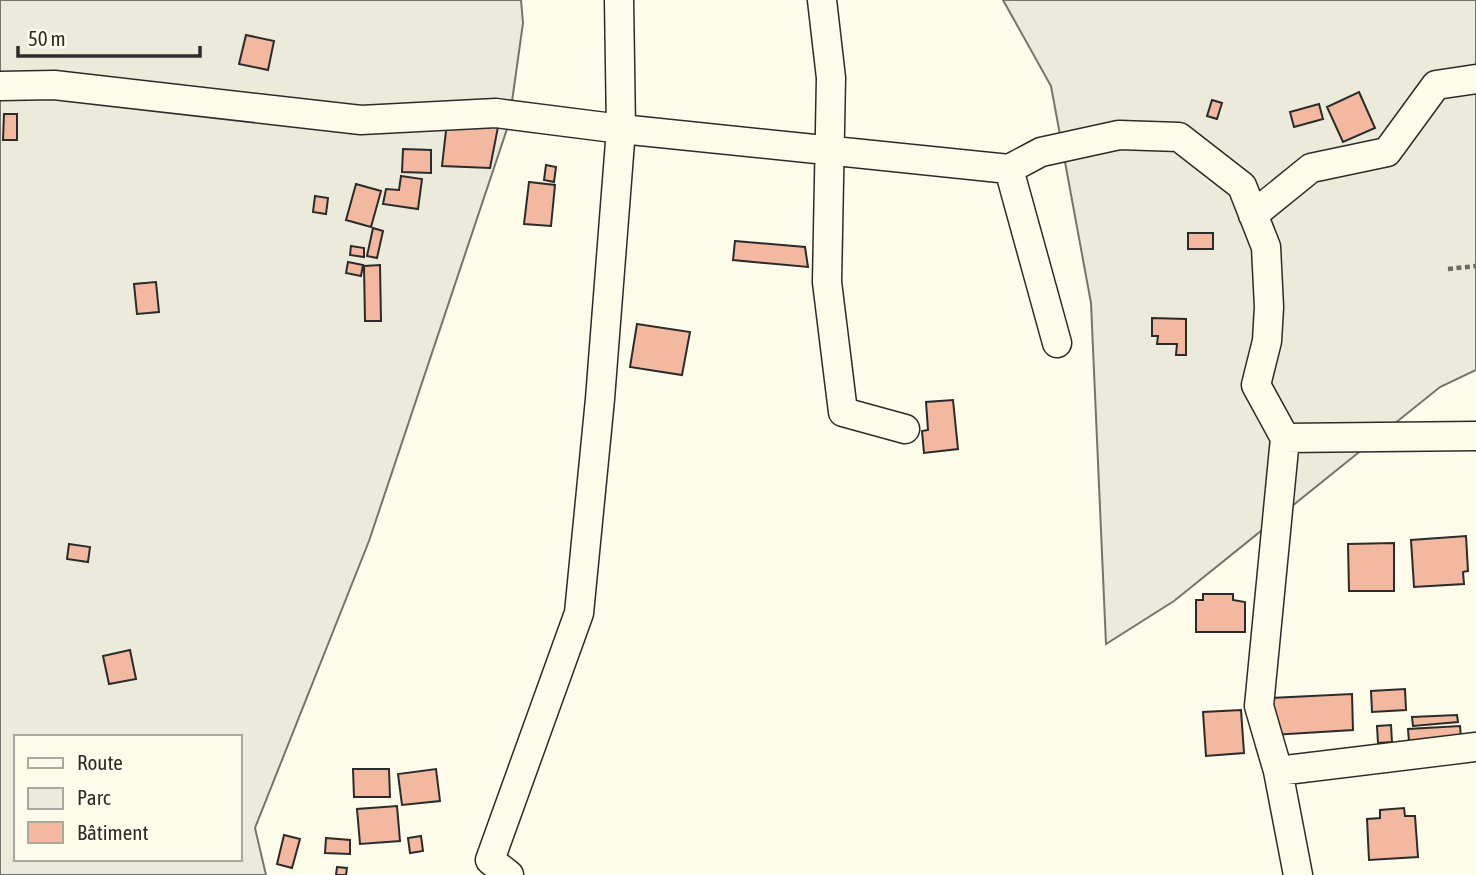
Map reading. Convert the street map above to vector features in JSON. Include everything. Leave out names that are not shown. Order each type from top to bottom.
[{"type":"street","points":[[509,875],[490,860],[579,613],[600,399],[621,129],[619,0]]},
{"type":"street","points":[[822,0],[831,78],[827,282],[843,412],[905,429]]},
{"type":"street","points":[[1254,215],[1311,168],[1387,152],[1436,85],[1476,79]]},
{"type":"street","points":[[0,86],[54,85],[361,120],[496,113],[621,129],[1009,169],[1041,152],[1119,135],[1179,137],[1242,186],[1266,247],[1269,307],[1267,341],[1256,385],[1285,438],[1259,706],[1278,771],[1298,875]]},
{"type":"street","points":[[1009,169],[1057,343]]},
{"type":"street","points":[[1285,438],[1476,436]]},
{"type":"street","points":[[1278,771],[1476,747]]},
{"type":"path","points":[[1448,269],[1476,267]]},
{"type":"green space","points":[[0,0],[521,0],[523,23],[509,123],[369,541],[255,828],[266,875],[0,875]]},
{"type":"green space","points":[[1003,0],[1476,0],[1476,370],[1440,387],[1174,601],[1106,644],[1091,303],[1051,86]]},
{"type":"building","points":[[246,35],[274,41],[268,70],[239,64]]},
{"type":"building","points":[[1359,92],[1375,128],[1343,142],[1327,107]]},
{"type":"building","points":[[1212,100],[1222,103],[1217,119],[1207,116]]},
{"type":"building","points":[[1319,104],[1323,119],[1294,127],[1290,112]]},
{"type":"building","points":[[4,114],[17,114],[17,140],[3,140]]},
{"type":"building","points":[[447,122],[498,127],[490,168],[442,166]]},
{"type":"building","points":[[403,149],[431,150],[431,173],[402,172]]},
{"type":"building","points":[[546,165],[556,167],[554,182],[544,180]]},
{"type":"building","points":[[401,176],[422,179],[418,209],[383,204],[386,189],[399,190]]},
{"type":"building","points":[[529,182],[555,185],[551,226],[524,224]]},
{"type":"building","points":[[356,184],[381,191],[371,227],[346,220]]},
{"type":"building","points":[[315,196],[328,198],[326,214],[313,212]]},
{"type":"building","points":[[373,228],[383,231],[377,258],[367,256]]},
{"type":"building","points":[[1188,233],[1213,233],[1213,249],[1188,249]]},
{"type":"building","points":[[735,241],[805,247],[808,267],[733,260]]},
{"type":"building","points":[[351,246],[364,248],[364,257],[350,255]]},
{"type":"building","points":[[348,262],[363,265],[361,276],[346,273]]},
{"type":"building","points":[[380,265],[381,321],[365,321],[364,266]]},
{"type":"building","points":[[156,282],[159,312],[137,314],[134,284]]},
{"type":"building","points":[[1152,318],[1186,319],[1186,355],[1176,355],[1177,344],[1157,344],[1158,336],[1152,336]]},
{"type":"building","points":[[637,324],[690,332],[682,375],[630,367]]},
{"type":"building","points":[[953,400],[958,449],[924,453],[922,431],[928,430],[926,402]]},
{"type":"building","points":[[1466,536],[1468,571],[1463,572],[1464,584],[1414,587],[1411,540]]},
{"type":"building","points":[[1394,543],[1394,591],[1349,591],[1348,544]]},
{"type":"building","points":[[69,544],[90,547],[88,562],[67,559]]},
{"type":"building","points":[[1203,594],[1233,594],[1233,600],[1245,602],[1245,632],[1196,632],[1196,600],[1203,600]]},
{"type":"building","points":[[130,650],[136,679],[109,684],[103,656]]},
{"type":"building","points":[[1405,689],[1406,710],[1372,712],[1371,691]]},
{"type":"building","points":[[1352,694],[1353,730],[1272,735],[1270,698]]},
{"type":"building","points":[[1241,710],[1244,753],[1206,756],[1203,712]]},
{"type":"building","points":[[1457,715],[1458,722],[1413,726],[1412,717]]},
{"type":"building","points":[[1391,725],[1392,742],[1378,743],[1377,726]]},
{"type":"building","points":[[1460,726],[1461,738],[1409,742],[1408,729]]},
{"type":"building","points":[[353,769],[389,769],[390,797],[354,797]]},
{"type":"building","points":[[436,769],[440,801],[402,805],[398,774]]},
{"type":"building","points":[[397,806],[400,841],[360,844],[357,809]]},
{"type":"building","points":[[1404,808],[1405,816],[1415,816],[1418,857],[1369,860],[1367,819],[1380,818],[1380,810]]},
{"type":"building","points":[[284,835],[300,839],[292,868],[277,864]]},
{"type":"building","points":[[421,836],[423,851],[410,853],[408,838]]},
{"type":"building","points":[[326,838],[350,840],[350,854],[325,853]]},
{"type":"building","points":[[337,867],[347,868],[346,875],[336,875]]}]
